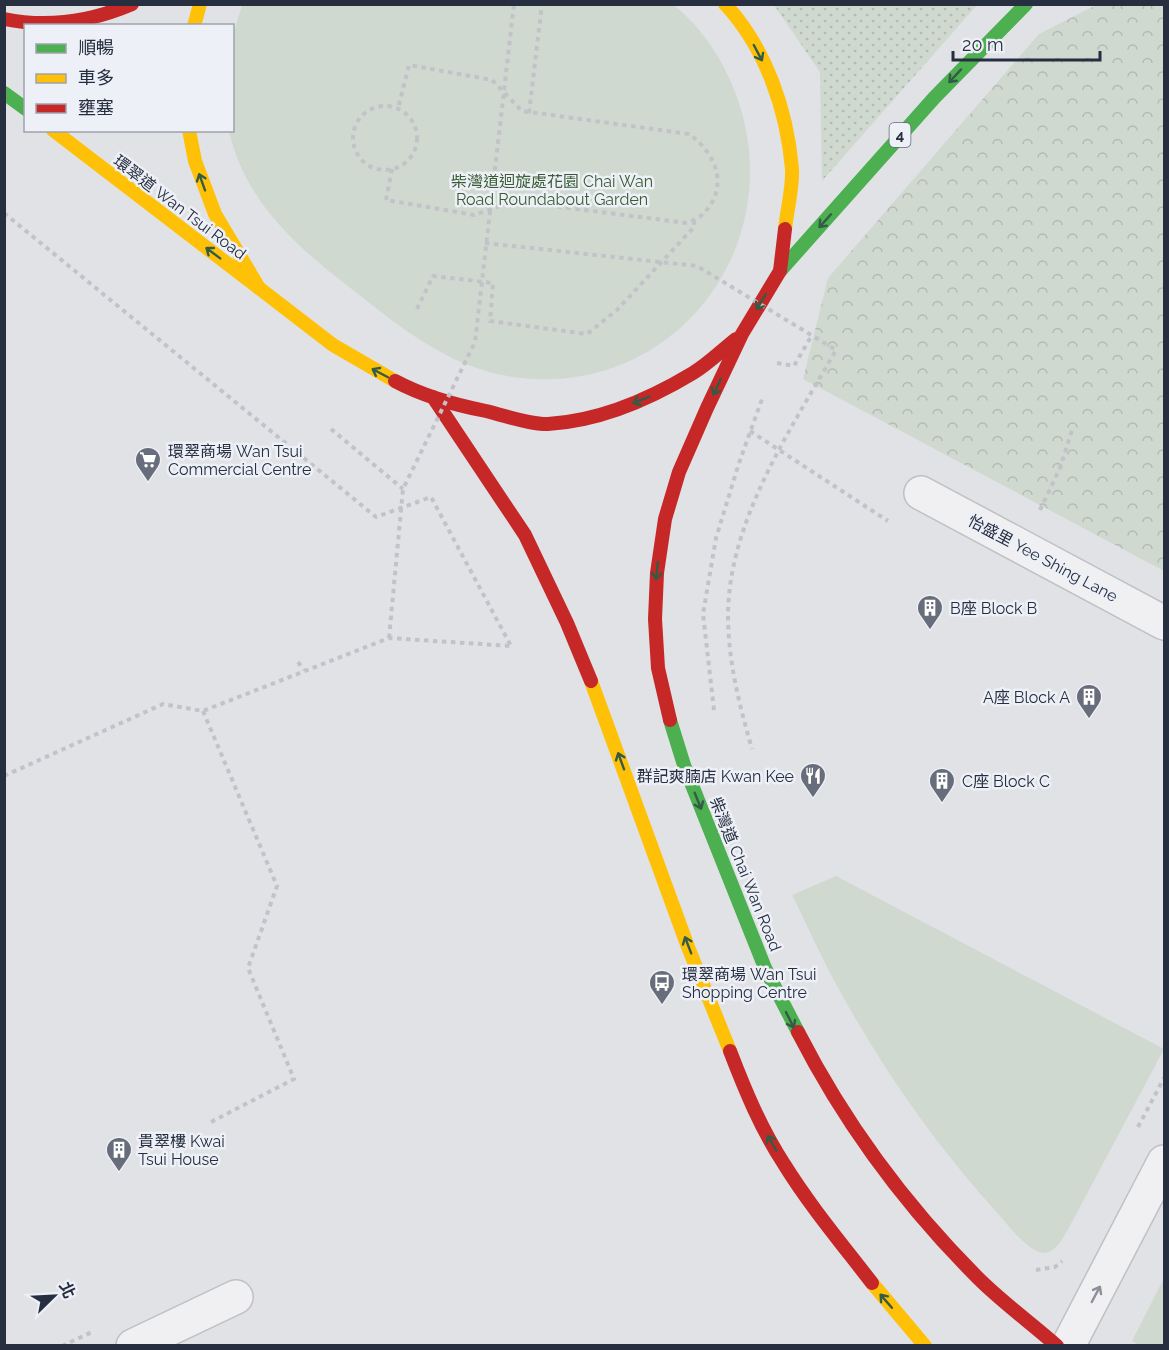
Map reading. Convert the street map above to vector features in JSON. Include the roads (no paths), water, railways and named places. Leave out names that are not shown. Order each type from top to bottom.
[{"type":"main road","points":[[4,19],[33,24],[64,22],[96,16],[132,4]]},
{"type":"main road","points":[[195,24],[200,4]]},
{"type":"main road","name":"柴灣道 Chai Wan Road","points":[[725,4],[736,16],[759,52],[780,102],[792,171],[780,271],[742,334],[679,472],[665,519],[657,573],[655,619],[658,668],[672,728],[684,765],[765,968],[795,1028],[843,1111],[894,1181],[939,1237],[979,1279],[1057,1346]]},
{"type":"main road","name":"4","points":[[780,271],[934,98],[1026,4]]},
{"type":"main road","points":[[4,93],[24,108]]},
{"type":"main road","name":"環翠道 Wan Tsui Road","points":[[56,132],[259,288]]},
{"type":"main road","name":"柴灣道 Chai Wan Road","points":[[189,132],[195,161],[215,214],[259,288],[333,345],[403,385],[434,397],[474,409],[546,424],[586,418],[621,408],[658,392],[695,372],[742,334]]},
{"type":"main road","points":[[434,397],[468,452],[525,535],[567,623],[605,716],[688,947],[743,1085],[763,1127],[783,1162],[822,1219],[874,1287],[925,1346]]},
{"type":"street","name":"怡盛里 Yee Shing Lane","points":[[921,493],[1164,623]]},
{"type":"street","points":[[1068,1346],[1164,1162]]},
{"type":"street","points":[[133,1346],[236,1297]]},
{"type":"place","name":"環翠商場 Wan Tsui Commercial Centre","points":[[148,483]]},
{"type":"place","name":"B座 Block B","points":[[930,631]]},
{"type":"place","name":"A座 Block A","points":[[1089,720]]},
{"type":"place","name":"群記爽腩店 Kwan Kee","points":[[813,799]]},
{"type":"place","name":"C座 Block C","points":[[942,804]]},
{"type":"place","name":"環翠商場 Wan Tsui Shopping Centre","points":[[662,1006]]},
{"type":"place","name":"貴翠樓 Kwai Tsui House","points":[[119,1173]]},
{"type":"park label","name":"柴灣道迴旋處花園 Chai Wan Road Roundabout Garden","points":[[552,190]]}]
